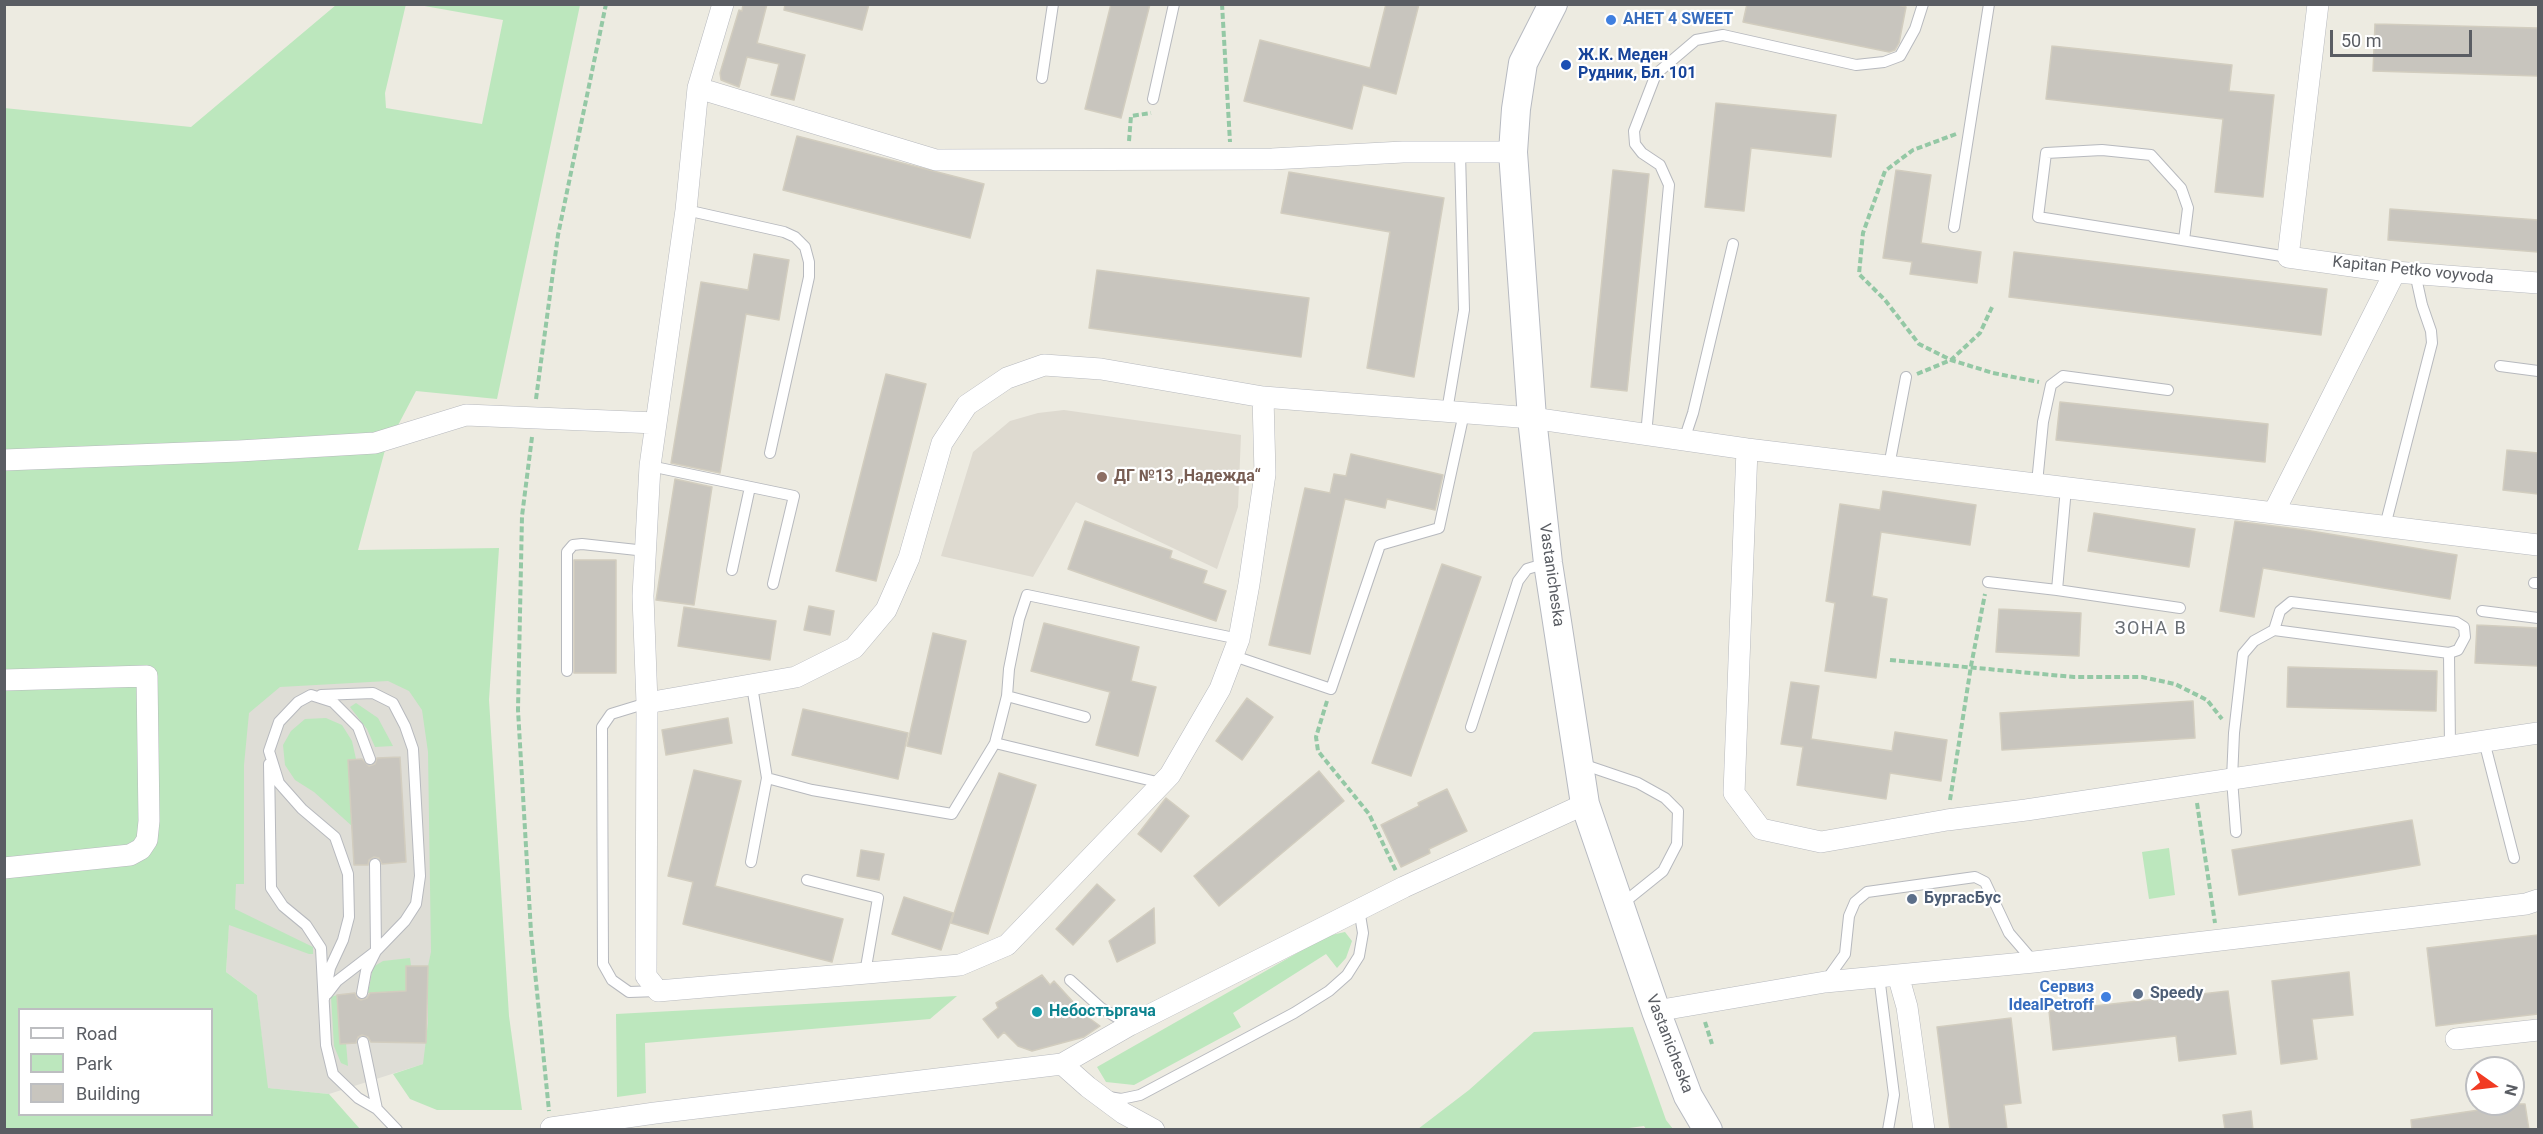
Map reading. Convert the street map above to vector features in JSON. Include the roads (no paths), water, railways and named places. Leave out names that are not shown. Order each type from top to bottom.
[{"type":"main road","name":"Vastanicheska","points":[[1553,4],[1523,63],[1516,109],[1513,152],[1532,418],[1548,563],[1585,804],[1656,1011],[1688,1096],[1708,1130]]},
{"type":"street","points":[[723,4],[698,88],[686,210],[650,466],[643,596],[647,703],[646,976],[658,991],[960,965],[1007,945],[1170,775],[1220,688],[1236,648],[1265,474],[1263,397]]},
{"type":"street","points":[[2288,257],[2318,4]]},
{"type":"street","points":[[698,88],[936,160],[1231,159],[1513,152]]},
{"type":"street","name":"Kapitan Petko voyvoda","points":[[2288,257],[2405,273],[2538,283]]},
{"type":"street","points":[[2274,512],[2405,273]]},
{"type":"street","points":[[647,703],[752,687],[795,677],[855,648],[886,610],[909,558],[942,443],[967,405],[1007,378],[1044,365],[1101,369],[1263,397],[1532,418],[1747,449],[2538,545]]},
{"type":"street","points":[[4,460],[227,452],[375,443],[465,415],[656,423]]},
{"type":"street","points":[[1747,449],[1734,793],[1761,829],[1821,842],[1947,820],[2538,733]]},
{"type":"street","points":[[4,680],[147,676],[149,810],[147,840],[141,849],[130,855],[4,868]]},
{"type":"street","points":[[546,1129],[655,1113],[1062,1064],[1130,1025],[1359,909],[1585,804]]},
{"type":"street","points":[[1656,1011],[1824,982],[2034,962],[2526,904],[2538,900]]},
{"type":"street","points":[[1889,976],[1907,1007],[1924,1130]]},
{"type":"street","points":[[2456,1039],[2538,1030]]},
{"type":"street","points":[[1062,1064],[1123,1113],[1154,1130]]},
{"type":"lane","points":[[1042,78],[1053,4]]},
{"type":"lane","points":[[1153,99],[1174,4]]},
{"type":"lane","points":[[1646,435],[1669,185],[1660,165],[1642,153],[1635,144],[1634,131],[1656,74],[1696,40],[1723,34],[1856,65],[1884,62],[1900,56],[1915,29],[1923,4]]},
{"type":"lane","points":[[1954,227],[1989,4]]},
{"type":"lane","points":[[2184,240],[2188,208],[2181,188],[2151,155],[2102,150],[2046,153],[2038,217],[2288,257]]},
{"type":"lane","points":[[767,778],[812,790],[952,814],[995,743],[1007,696],[1009,669],[1017,629],[1027,595],[1236,648],[1330,689],[1380,545],[1439,528],[1456,412],[1464,310],[1460,153]]},
{"type":"lane","points":[[686,210],[784,232],[795,237],[805,247],[809,262],[809,277],[770,453]]},
{"type":"lane","points":[[1684,440],[1693,413],[1733,244]]},
{"type":"lane","points":[[2385,526],[2432,343],[2432,331],[2422,305],[2405,273]]},
{"type":"lane","points":[[2500,366],[2538,371]]},
{"type":"lane","points":[[2037,483],[2043,422],[2051,385],[2063,376],[2168,390]]},
{"type":"lane","points":[[1889,466],[1906,377]]},
{"type":"lane","points":[[650,466],[794,496],[773,584]]},
{"type":"lane","points":[[732,570],[750,487]]},
{"type":"lane","points":[[2057,590],[2066,488]]},
{"type":"lane","points":[[567,671],[567,552],[573,545],[582,544],[645,551]]},
{"type":"lane","points":[[1471,727],[1518,581],[1527,569],[1548,563]]},
{"type":"lane","points":[[1988,582],[2180,608]]},
{"type":"lane","points":[[2236,832],[2232,778],[2234,734],[2243,654],[2253,641],[2274,630],[2449,653],[2458,650],[2465,637],[2464,627],[2456,622],[2291,602],[2280,611],[2274,630]]},
{"type":"lane","points":[[2482,611],[2538,618]]},
{"type":"lane","points":[[2449,653],[2450,747]]},
{"type":"lane","points":[[751,862],[767,778],[752,687]]},
{"type":"lane","points":[[324,999],[337,981],[376,951],[405,921],[416,904],[420,876],[412,749],[405,726],[393,703],[373,693],[311,695],[298,702],[279,722],[269,751],[271,888],[283,906],[306,925],[321,948],[326,1045],[333,1074],[358,1098],[377,1109],[397,1130]]},
{"type":"lane","points":[[311,695],[333,702],[358,727],[370,759]]},
{"type":"lane","points":[[1007,696],[1085,717]]},
{"type":"lane","points":[[647,703],[611,714],[602,727],[603,964],[612,980],[629,992],[658,991]]},
{"type":"lane","points":[[2484,741],[2514,858]]},
{"type":"lane","points":[[995,743],[1161,783]]},
{"type":"lane","points":[[269,751],[279,783],[302,809],[335,837],[348,874],[349,917],[343,940],[330,969],[324,999]]},
{"type":"lane","points":[[1579,763],[1638,783],[1665,798],[1678,811],[1677,844],[1663,871],[1620,906]]},
{"type":"lane","points":[[362,993],[366,971],[376,951],[375,864]]},
{"type":"lane","points":[[1824,982],[1845,954],[1849,916],[1855,902],[1868,891],[1975,877],[1985,882],[2009,933],[2034,962]]},
{"type":"lane","points":[[807,880],[878,898],[865,973]]},
{"type":"lane","points":[[1100,1096],[1121,1099],[1140,1095],[1294,1013],[1329,991],[1347,975],[1359,956],[1363,933],[1359,909]]},
{"type":"lane","points":[[1888,1130],[1894,1095],[1889,976]]},
{"type":"lane","points":[[1070,980],[1101,1008],[1130,1025]]},
{"type":"lane","points":[[363,1042],[377,1109]]},
{"type":"place","name":"АНЕТ 4 SWEET","points":[[1611,20]]},
{"type":"place","name":"Ж.К. Меден Рудник, Бл. 101","points":[[1566,65]]},
{"type":"place","name":"ДГ №13 „Надежда“","points":[[1102,477]]},
{"type":"place","name":"БургасБус","points":[[1912,899]]},
{"type":"place","name":"Speedy","points":[[2138,994]]},
{"type":"place","name":"Сервиз IdealPetroff","points":[[2106,997]]},
{"type":"place","name":"Небостъргача","points":[[1037,1012]]},
{"type":"district","name":"ЗОНА В","points":[[2151,629]]}]
